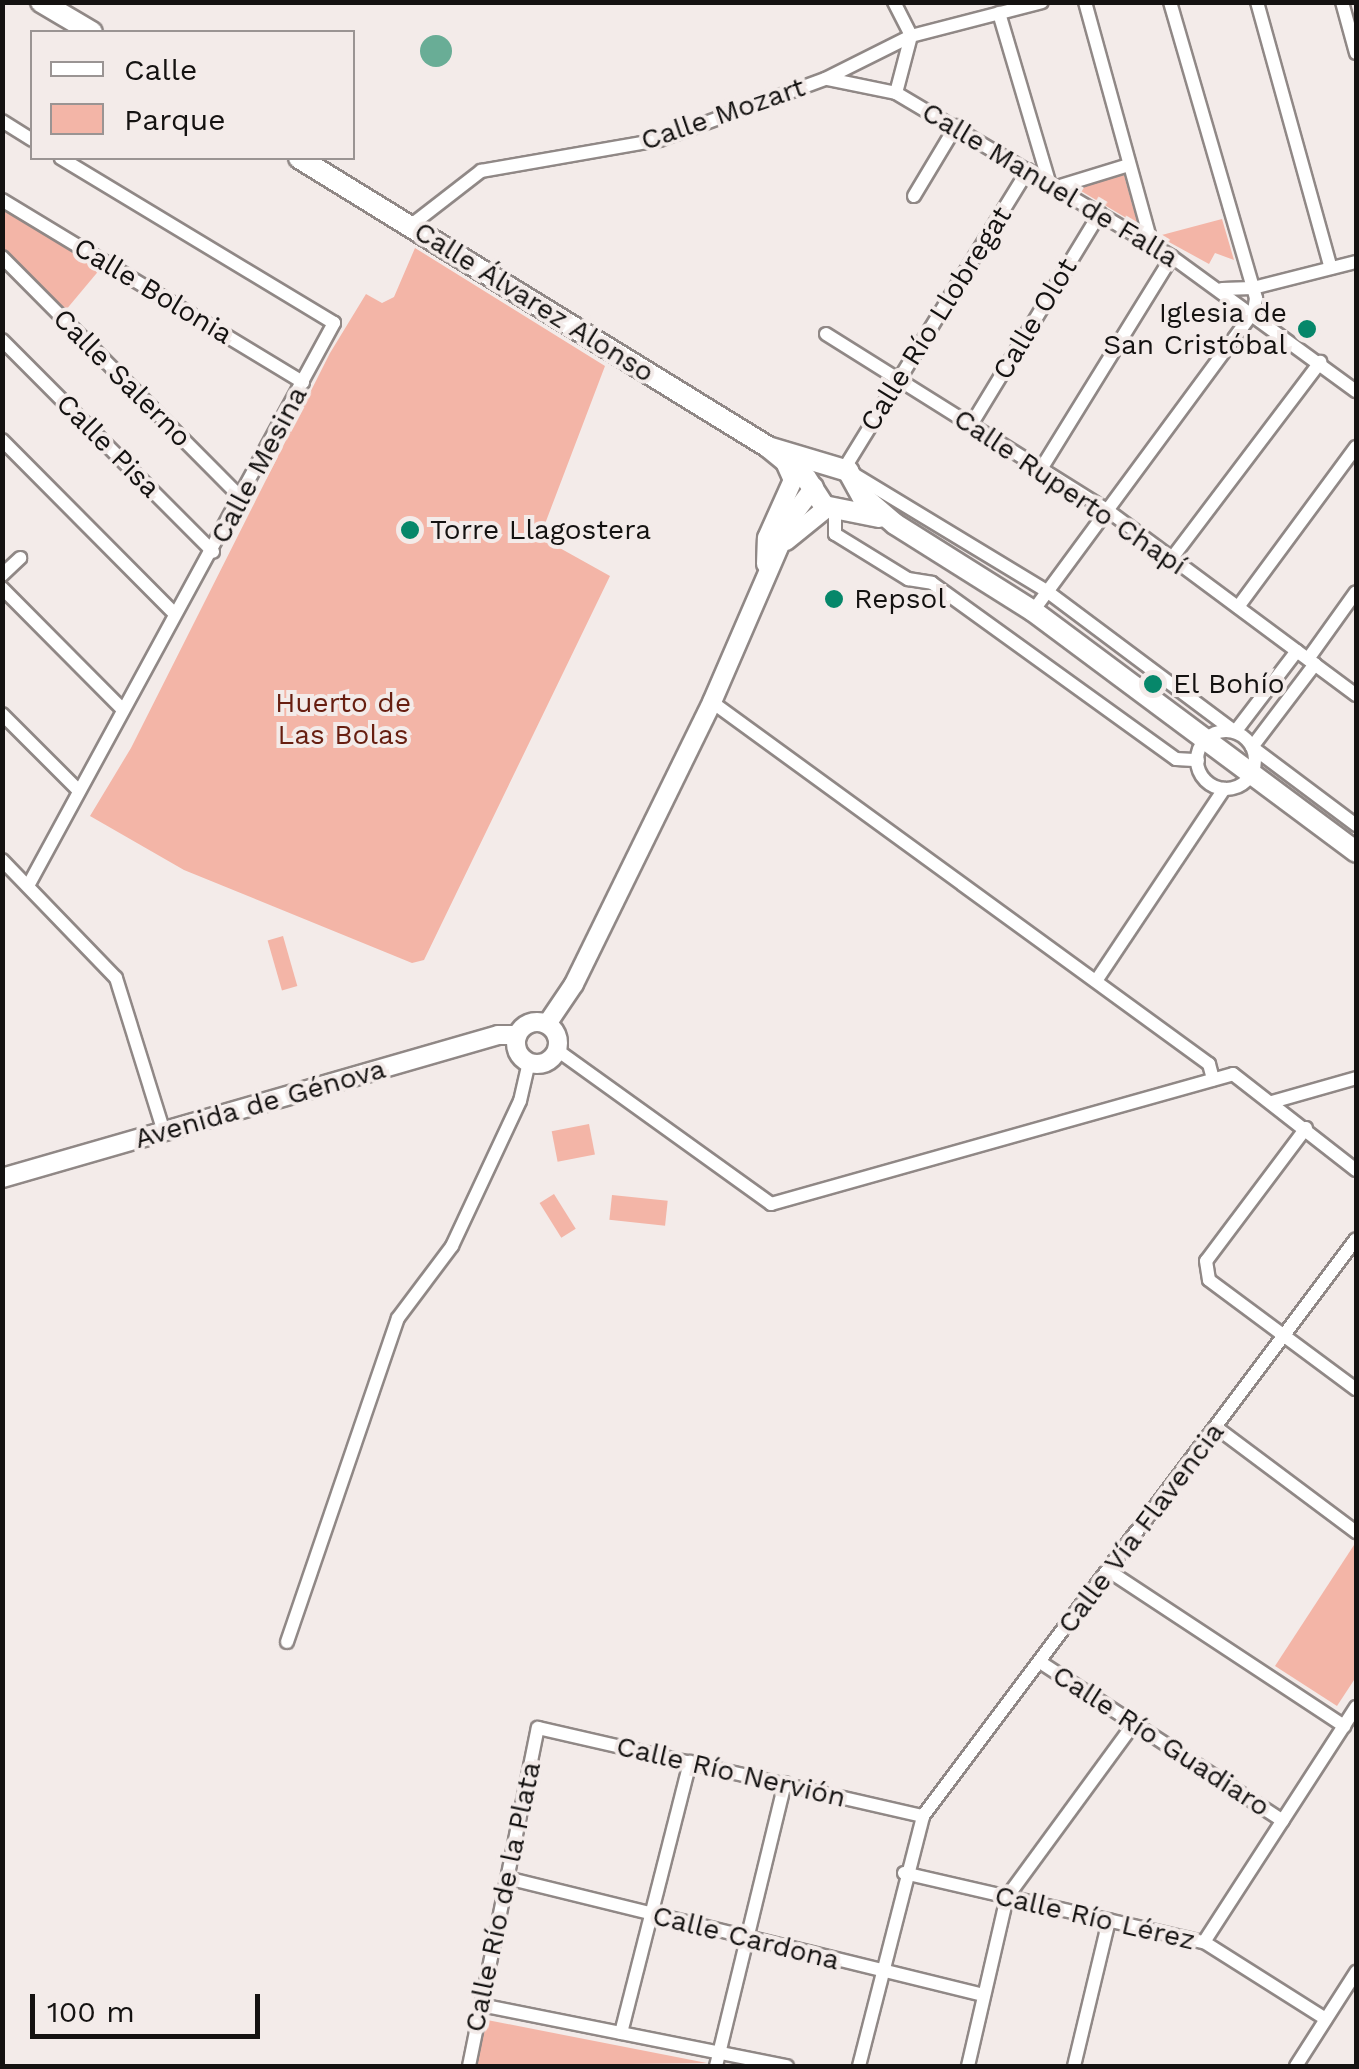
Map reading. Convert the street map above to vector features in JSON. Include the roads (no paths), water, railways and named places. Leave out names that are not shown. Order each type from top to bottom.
[{"type":"main road","points":[[41,2],[89,30]]},
{"type":"main road","name":"Calle Álvarez Alonso","points":[[302,160],[774,451],[834,508],[895,524]]},
{"type":"main road","name":"Calle Álvarez Alonso","points":[[774,451],[841,468],[895,524],[1033,611],[1356,852]]},
{"type":"main road","points":[[814,488],[841,468],[854,497],[834,508]]},
{"type":"street","points":[[894,2],[910,36]]},
{"type":"street","name":"Calle Mozart","points":[[410,226],[481,171],[659,140],[825,79],[910,36],[1042,2]]},
{"type":"street","points":[[1085,2],[1152,245]]},
{"type":"street","points":[[1033,611],[1254,311],[1253,288],[1170,2]]},
{"type":"street","points":[[1257,2],[1331,268]]},
{"type":"street","points":[[1342,2],[1356,54]]},
{"type":"street","points":[[1000,13],[1053,185],[1129,165]]},
{"type":"street","name":"Calle Manuel de Falla","points":[[896,93],[910,36]]},
{"type":"street","name":"Calle Manuel de Falla","points":[[825,79],[896,93],[956,126],[1254,311],[1356,391]]},
{"type":"street","points":[[2,121],[30,139]]},
{"type":"street","points":[[914,196],[956,126]]},
{"type":"street","name":"Calle Mesina","points":[[28,886],[175,614],[213,552],[334,323],[64,160]]},
{"type":"street","name":"Calle Río Llobregat","points":[[841,468],[1028,170]]},
{"type":"street","name":"Calle Bolonia","points":[[2,200],[303,382]]},
{"type":"street","name":"Calle Olot","points":[[970,425],[1100,213]]},
{"type":"street","name":"Calle Salerno","points":[[2,257],[241,498]]},
{"type":"street","points":[[1041,468],[1172,257]]},
{"type":"street","points":[[1220,290],[1253,288],[1356,262]]},
{"type":"street","name":"Calle Ruperto Chapí","points":[[826,334],[1108,510],[1356,695]]},
{"type":"street","name":"Calle Pisa","points":[[2,340],[213,552]]},
{"type":"street","points":[[1172,558],[1320,362]]},
{"type":"street","points":[[2,440],[175,614]]},
{"type":"street","points":[[1238,607],[1356,447]]},
{"type":"street","points":[[763,579],[767,538],[793,480],[774,451]]},
{"type":"street","name":"Calle Álvarez Alonso","points":[[841,468],[1048,592],[1252,747]]},
{"type":"street","points":[[547,1024],[574,984],[712,702],[763,579],[814,488]]},
{"type":"street","points":[[763,579],[789,537],[834,508]]},
{"type":"street","points":[[834,508],[835,534],[908,579],[932,583],[1176,759],[1198,760]]},
{"type":"street","points":[[2,574],[20,558]]},
{"type":"street","points":[[2,588],[123,710]]},
{"type":"street","points":[[1096,981],[1224,789],[1252,773],[1252,747],[1306,658],[1356,592]]},
{"type":"street","points":[[1224,789],[1206,781],[1198,760],[1206,739],[1235,732],[1306,658]]},
{"type":"street","points":[[712,702],[1209,1064],[1213,1079]]},
{"type":"street","points":[[2,714],[79,791]]},
{"type":"street","points":[[1252,747],[1356,824]]},
{"type":"street","points":[[2,860],[116,978],[164,1132]]},
{"type":"street","points":[[287,1642],[398,1318],[452,1246],[520,1101],[528,1062],[517,1048],[518,1036],[530,1023],[547,1024],[558,1035],[557,1050],[546,1062],[528,1062]]},
{"type":"street","name":"Avenida de Génova","points":[[2,1178],[491,1036],[518,1036]]},
{"type":"street","points":[[557,1050],[761,1200],[778,1205],[1237,1075],[1356,1170]]},
{"type":"street","points":[[1272,1102],[1356,1078]]},
{"type":"street","points":[[1306,1128],[1206,1260],[1209,1280],[1356,1389]]},
{"type":"street","name":"Calle Vía Flavencia","points":[[859,2066],[904,1872],[923,1816],[1286,1338],[1356,1238]]},
{"type":"street","points":[[1217,1428],[1356,1532]]},
{"type":"street","points":[[1109,1571],[1344,1726]]},
{"type":"street","name":"Calle Río Guadiaro","points":[[1040,1662],[1132,1726],[1283,1820]]},
{"type":"street","points":[[1204,1942],[1356,1707]]},
{"type":"street","points":[[968,2066],[1007,1897],[1132,1726]]},
{"type":"street","name":"Calle Río Nervión","points":[[538,1728],[923,1816]]},
{"type":"street","name":"Calle Río de la Plata","points":[[468,2066],[538,1728]]},
{"type":"street","points":[[621,2033],[648,1914],[690,1762]]},
{"type":"street","points":[[716,2066],[744,1938],[786,1783]]},
{"type":"street","name":"Calle Río Lérez","points":[[904,1872],[1204,1942],[1326,2019]]},
{"type":"street","name":"Calle Cardona","points":[[508,1878],[984,1995]]},
{"type":"street","points":[[1074,2066],[1109,1920]]},
{"type":"street","points":[[1296,2066],[1356,1972]]},
{"type":"street","points":[[481,2005],[788,2066]]},
{"type":"place","name":"Iglesia de San Cristóbal","points":[[1307,329]]},
{"type":"place","name":"Torre Llagostera","points":[[410,530]]},
{"type":"place","name":"Repsol","points":[[834,599]]},
{"type":"place","name":"El Bohío","points":[[1153,684]]},
{"type":"park label","name":"Huerto de Las Bolas","points":[[343,719]]}]
